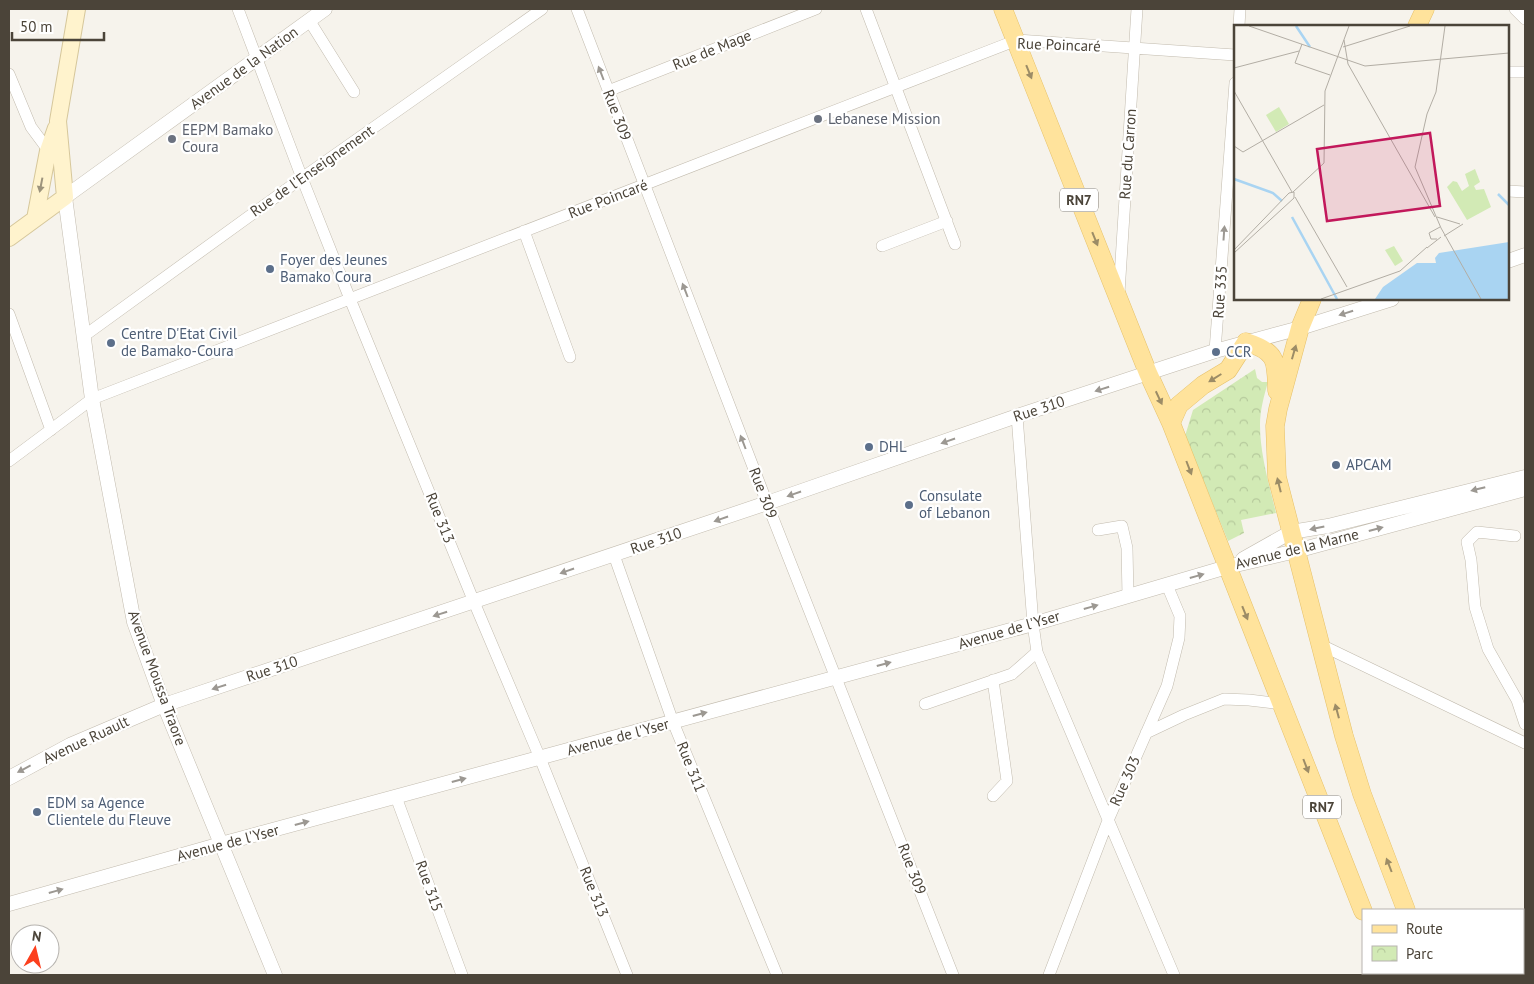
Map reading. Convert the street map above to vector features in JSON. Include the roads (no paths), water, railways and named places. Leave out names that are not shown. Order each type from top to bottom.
[{"type":"main road","points":[[35,219],[48,151],[58,121],[77,9]]},
{"type":"main road","name":"RN7","points":[[1003,9],[1148,373],[1171,423],[1362,909]]},
{"type":"main road","points":[[1417,25],[1425,9]]},
{"type":"main road","points":[[9,238],[65,197],[58,121]]},
{"type":"main road","points":[[1312,300],[1300,328],[1278,409],[1275,426],[1277,477],[1346,745],[1362,794],[1406,909]]},
{"type":"main road","points":[[1171,423],[1179,405],[1203,385],[1228,370],[1246,342],[1259,346],[1271,354],[1276,365],[1278,409]]},
{"type":"street","name":"Rue 313","points":[[238,9],[350,299],[540,758],[627,975]]},
{"type":"street","name":"Avenue de la Nation","points":[[65,197],[325,9]]},
{"type":"street","name":"Rue de l'Enseignement","points":[[84,336],[302,178],[542,9]]},
{"type":"street","name":"Rue 309","points":[[576,9],[767,504],[954,975]]},
{"type":"street","name":"Rue de Mage","points":[[608,91],[816,9]]},
{"type":"street","points":[[866,9],[955,244]]},
{"type":"street","name":"Rue du Carron","points":[[1119,299],[1137,9]]},
{"type":"street","points":[[1239,25],[1240,9]]},
{"type":"street","points":[[1515,9],[1525,19]]},
{"type":"street","points":[[309,20],[354,92]]},
{"type":"street","name":"Rue Poincaré","points":[[9,461],[92,399],[1016,40],[1234,55]]},
{"type":"street","points":[[1509,72],[1525,72]]},
{"type":"street","points":[[9,74],[31,127],[48,151],[62,166]]},
{"type":"street","name":"Rue 335","points":[[1215,351],[1234,96]]},
{"type":"street","points":[[1509,191],[1525,192]]},
{"type":"street","name":"Avenue Moussa Traore","points":[[65,197],[92,399],[134,622],[164,705],[275,975]]},
{"type":"street","points":[[882,246],[947,222]]},
{"type":"street","points":[[524,231],[570,357]]},
{"type":"street","points":[[1509,261],[1525,255]]},
{"type":"street","name":"Rue 310","points":[[164,705],[767,504],[1017,416],[1215,351],[1300,328],[1389,300]]},
{"type":"street","points":[[9,314],[50,430]]},
{"type":"street","points":[[1017,416],[1033,624],[1037,652],[1174,975]]},
{"type":"street","name":"Avenue de la Marne","points":[[1227,567],[1291,532],[1328,526],[1525,477]]},
{"type":"street","name":"Avenue de la Marne","points":[[1227,567],[1296,551],[1525,489]]},
{"type":"street","points":[[1098,530],[1122,526],[1127,548],[1128,596]]},
{"type":"street","points":[[1515,536],[1477,532],[1467,542],[1471,560],[1475,607],[1488,649],[1518,700],[1525,724]]},
{"type":"street","name":"Rue 311","points":[[614,555],[673,722],[777,975]]},
{"type":"street","name":"Avenue de l'Yser","points":[[9,901],[396,798],[1033,624],[1227,567]]},
{"type":"street","name":"Rue 303","points":[[1049,975],[1109,818],[1167,686],[1179,638],[1180,616],[1166,585]]},
{"type":"street","points":[[1319,644],[1525,743]]},
{"type":"street","points":[[925,704],[1012,674],[1037,652]]},
{"type":"street","points":[[993,680],[1007,781],[993,796]]},
{"type":"street","points":[[1146,733],[1224,699],[1282,704]]},
{"type":"street","name":"Avenue Ruault","points":[[9,778],[70,745],[164,705]]},
{"type":"street","name":"Rue 315","points":[[396,798],[462,975]]},
{"type":"place","name":"Lebanese Mission","points":[[818,119]]},
{"type":"place","name":"EEPM Bamako Coura","points":[[172,139]]},
{"type":"place","name":"Foyer des Jeunes Bamako Coura","points":[[270,269]]},
{"type":"place","name":"Centre D'Etat Civil de Bamako-Coura","points":[[111,343]]},
{"type":"place","name":"CCR","points":[[1216,352]]},
{"type":"place","name":"DHL","points":[[869,447]]},
{"type":"place","name":"APCAM","points":[[1336,465]]},
{"type":"place","name":"Consulate of Lebanon","points":[[909,505]]},
{"type":"place","name":"EDM sa Agence Clientele du Fleuve","points":[[37,812]]}]
